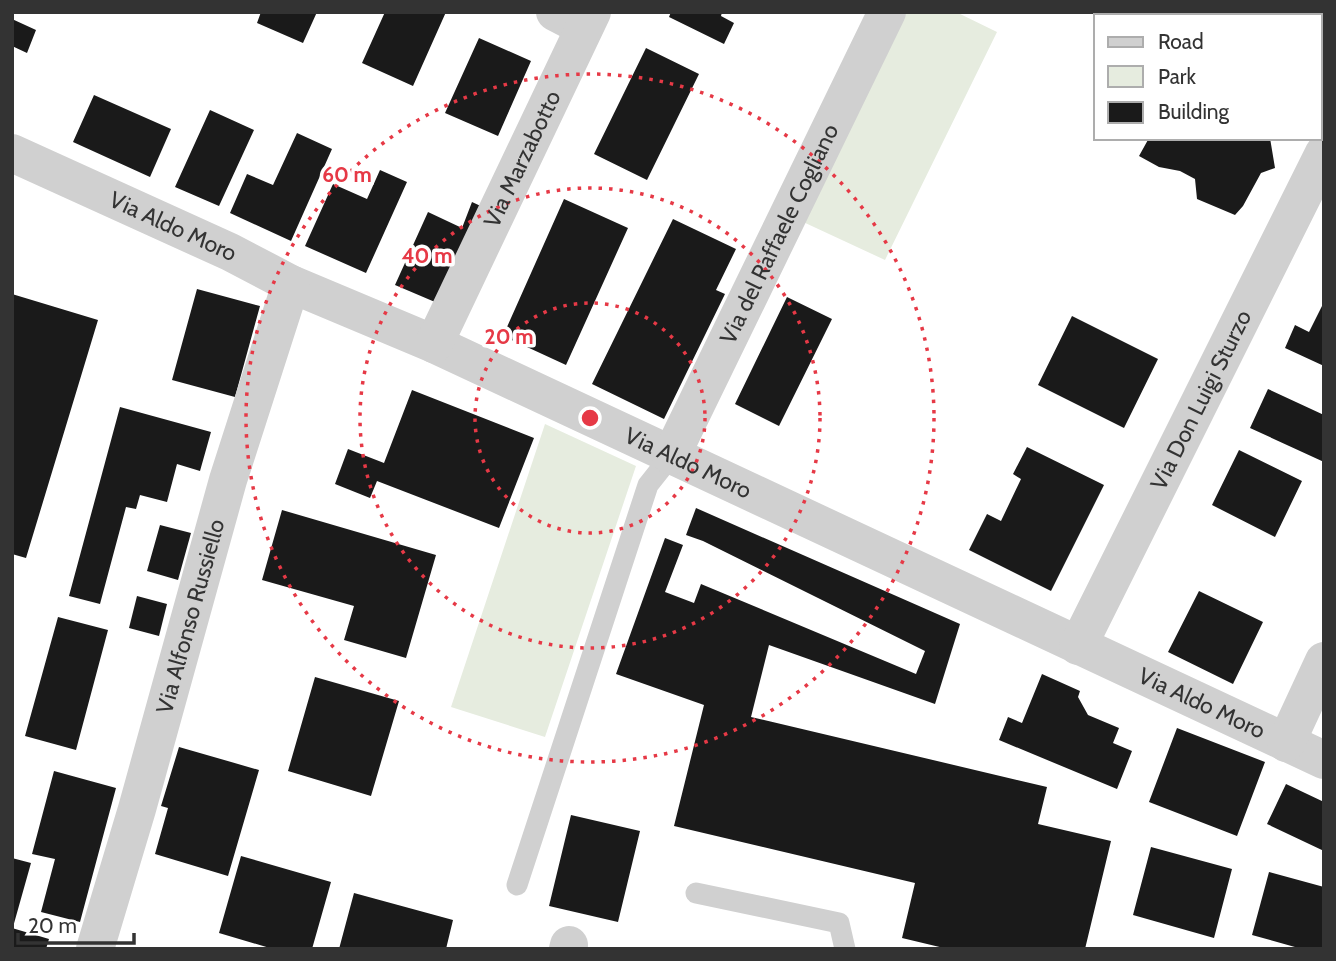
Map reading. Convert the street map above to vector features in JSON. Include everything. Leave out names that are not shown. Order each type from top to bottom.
[{"type":"street","name":"Via del Raffaele Cogliano","points":[[671,456],[887,12]]},
{"type":"street","name":"Via Marzabotto","points":[[435,344],[577,17]]},
{"type":"street","name":"Via Aldo Moro","points":[[12,153],[230,252],[291,284],[435,344],[1324,760]]},
{"type":"street","name":"Via Don Luigi Sturzo","points":[[1078,646],[1324,153]]},
{"type":"street","name":"Via Alfonso Russiello","points":[[95,949],[137,809],[228,480],[291,284]]},
{"type":"street","points":[[1286,743],[1324,661]]},
{"type":"lane","points":[[517,885],[648,485],[671,456]]},
{"type":"lane","points":[[696,893],[839,923],[845,949]]},
{"type":"green space","points":[[903,12],[956,12],[997,32],[885,260],[801,221]]},
{"type":"green space","points":[[545,424],[636,466],[545,737],[451,707]]},
{"type":"building","points":[[261,12],[317,12],[303,43],[257,23]]},
{"type":"building","points":[[385,12],[446,12],[413,86],[362,63]]},
{"type":"building","points":[[671,12],[722,12],[721,16],[734,23],[724,44],[669,17]]},
{"type":"building","points":[[1232,12],[1236,14],[1212,14]]},
{"type":"building","points":[[1324,12],[1322,76],[1322,14],[1281,14]]},
{"type":"building","points":[[12,19],[36,30],[27,53],[12,46]]},
{"type":"building","points":[[479,38],[531,61],[498,136],[445,113]]},
{"type":"building","points":[[646,48],[699,74],[647,180],[594,154]]},
{"type":"building","points":[[94,95],[171,129],[150,177],[73,142]]},
{"type":"building","points":[[210,110],[254,130],[219,206],[175,187]]},
{"type":"building","points":[[297,133],[332,149],[291,241],[230,213],[247,174],[273,185]]},
{"type":"building","points":[[1148,140],[1270,140],[1275,168],[1261,173],[1235,215],[1197,199],[1195,179],[1180,171],[1159,167],[1139,156]]},
{"type":"building","points":[[380,170],[407,182],[366,273],[305,246],[333,184],[367,199]]},
{"type":"building","points":[[564,199],[628,228],[566,365],[503,336]]},
{"type":"building","points":[[472,202],[485,208],[442,305],[395,285],[428,212],[462,228]]},
{"type":"building","points":[[673,219],[736,249],[716,290],[725,294],[664,419],[592,384]]},
{"type":"building","points":[[197,289],[260,306],[235,397],[172,380]]},
{"type":"building","points":[[12,294],[98,320],[26,558],[12,554]]},
{"type":"building","points":[[787,297],[832,319],[779,426],[735,404]]},
{"type":"building","points":[[1324,302],[1324,366],[1285,348],[1295,325],[1309,332]]},
{"type":"building","points":[[1072,316],[1158,359],[1124,428],[1038,385]]},
{"type":"building","points":[[1268,389],[1324,415],[1324,462],[1250,428]]},
{"type":"building","points":[[412,390],[534,438],[499,528],[377,481],[370,498],[335,484],[348,449],[384,463]]},
{"type":"building","points":[[120,407],[211,432],[200,471],[177,464],[167,502],[140,495],[136,509],[126,507],[100,604],[69,596]]},
{"type":"building","points":[[1027,447],[1104,485],[1051,591],[969,550],[987,514],[1001,521],[1021,479],[1013,474]]},
{"type":"building","points":[[1239,450],[1302,481],[1275,537],[1212,505]]},
{"type":"building","points":[[696,508],[960,624],[935,704],[769,645],[751,717],[1047,787],[1038,824],[1111,841],[1085,949],[948,949],[902,938],[915,883],[674,826],[704,705],[616,674],[665,538],[683,545],[665,592],[694,603],[701,584],[916,674],[925,651],[686,535]]},
{"type":"building","points":[[282,510],[436,555],[406,658],[344,640],[354,606],[262,580]]},
{"type":"building","points":[[160,525],[191,533],[178,580],[147,571]]},
{"type":"building","points":[[1199,591],[1263,622],[1233,684],[1168,652]]},
{"type":"building","points":[[137,596],[167,604],[159,636],[129,628]]},
{"type":"building","points":[[58,617],[108,630],[76,750],[25,736]]},
{"type":"building","points":[[1042,674],[1080,691],[1078,697],[1088,715],[1119,728],[1113,743],[1132,751],[1117,789],[999,740],[1008,717],[1022,723]]},
{"type":"building","points":[[315,677],[399,701],[371,796],[288,771]]},
{"type":"building","points":[[1177,728],[1265,762],[1237,836],[1149,802]]},
{"type":"building","points":[[179,747],[259,770],[228,876],[155,854],[168,808],[161,806]]},
{"type":"building","points":[[54,771],[116,788],[80,922],[41,912],[55,859],[32,854]]},
{"type":"building","points":[[1286,784],[1324,802],[1324,851],[1267,824]]},
{"type":"building","points":[[571,815],[640,831],[618,922],[549,906]]},
{"type":"building","points":[[1151,847],[1232,869],[1214,938],[1133,915]]},
{"type":"building","points":[[241,856],[331,882],[312,949],[273,949],[219,933]]},
{"type":"building","points":[[12,858],[31,863],[13,927],[12,927]]},
{"type":"building","points":[[1269,872],[1324,887],[1324,949],[1302,949],[1252,935]]},
{"type":"building","points":[[354,893],[453,920],[446,949],[339,949]]},
{"type":"building","points":[[12,928],[49,939],[46,949],[12,949]]}]
